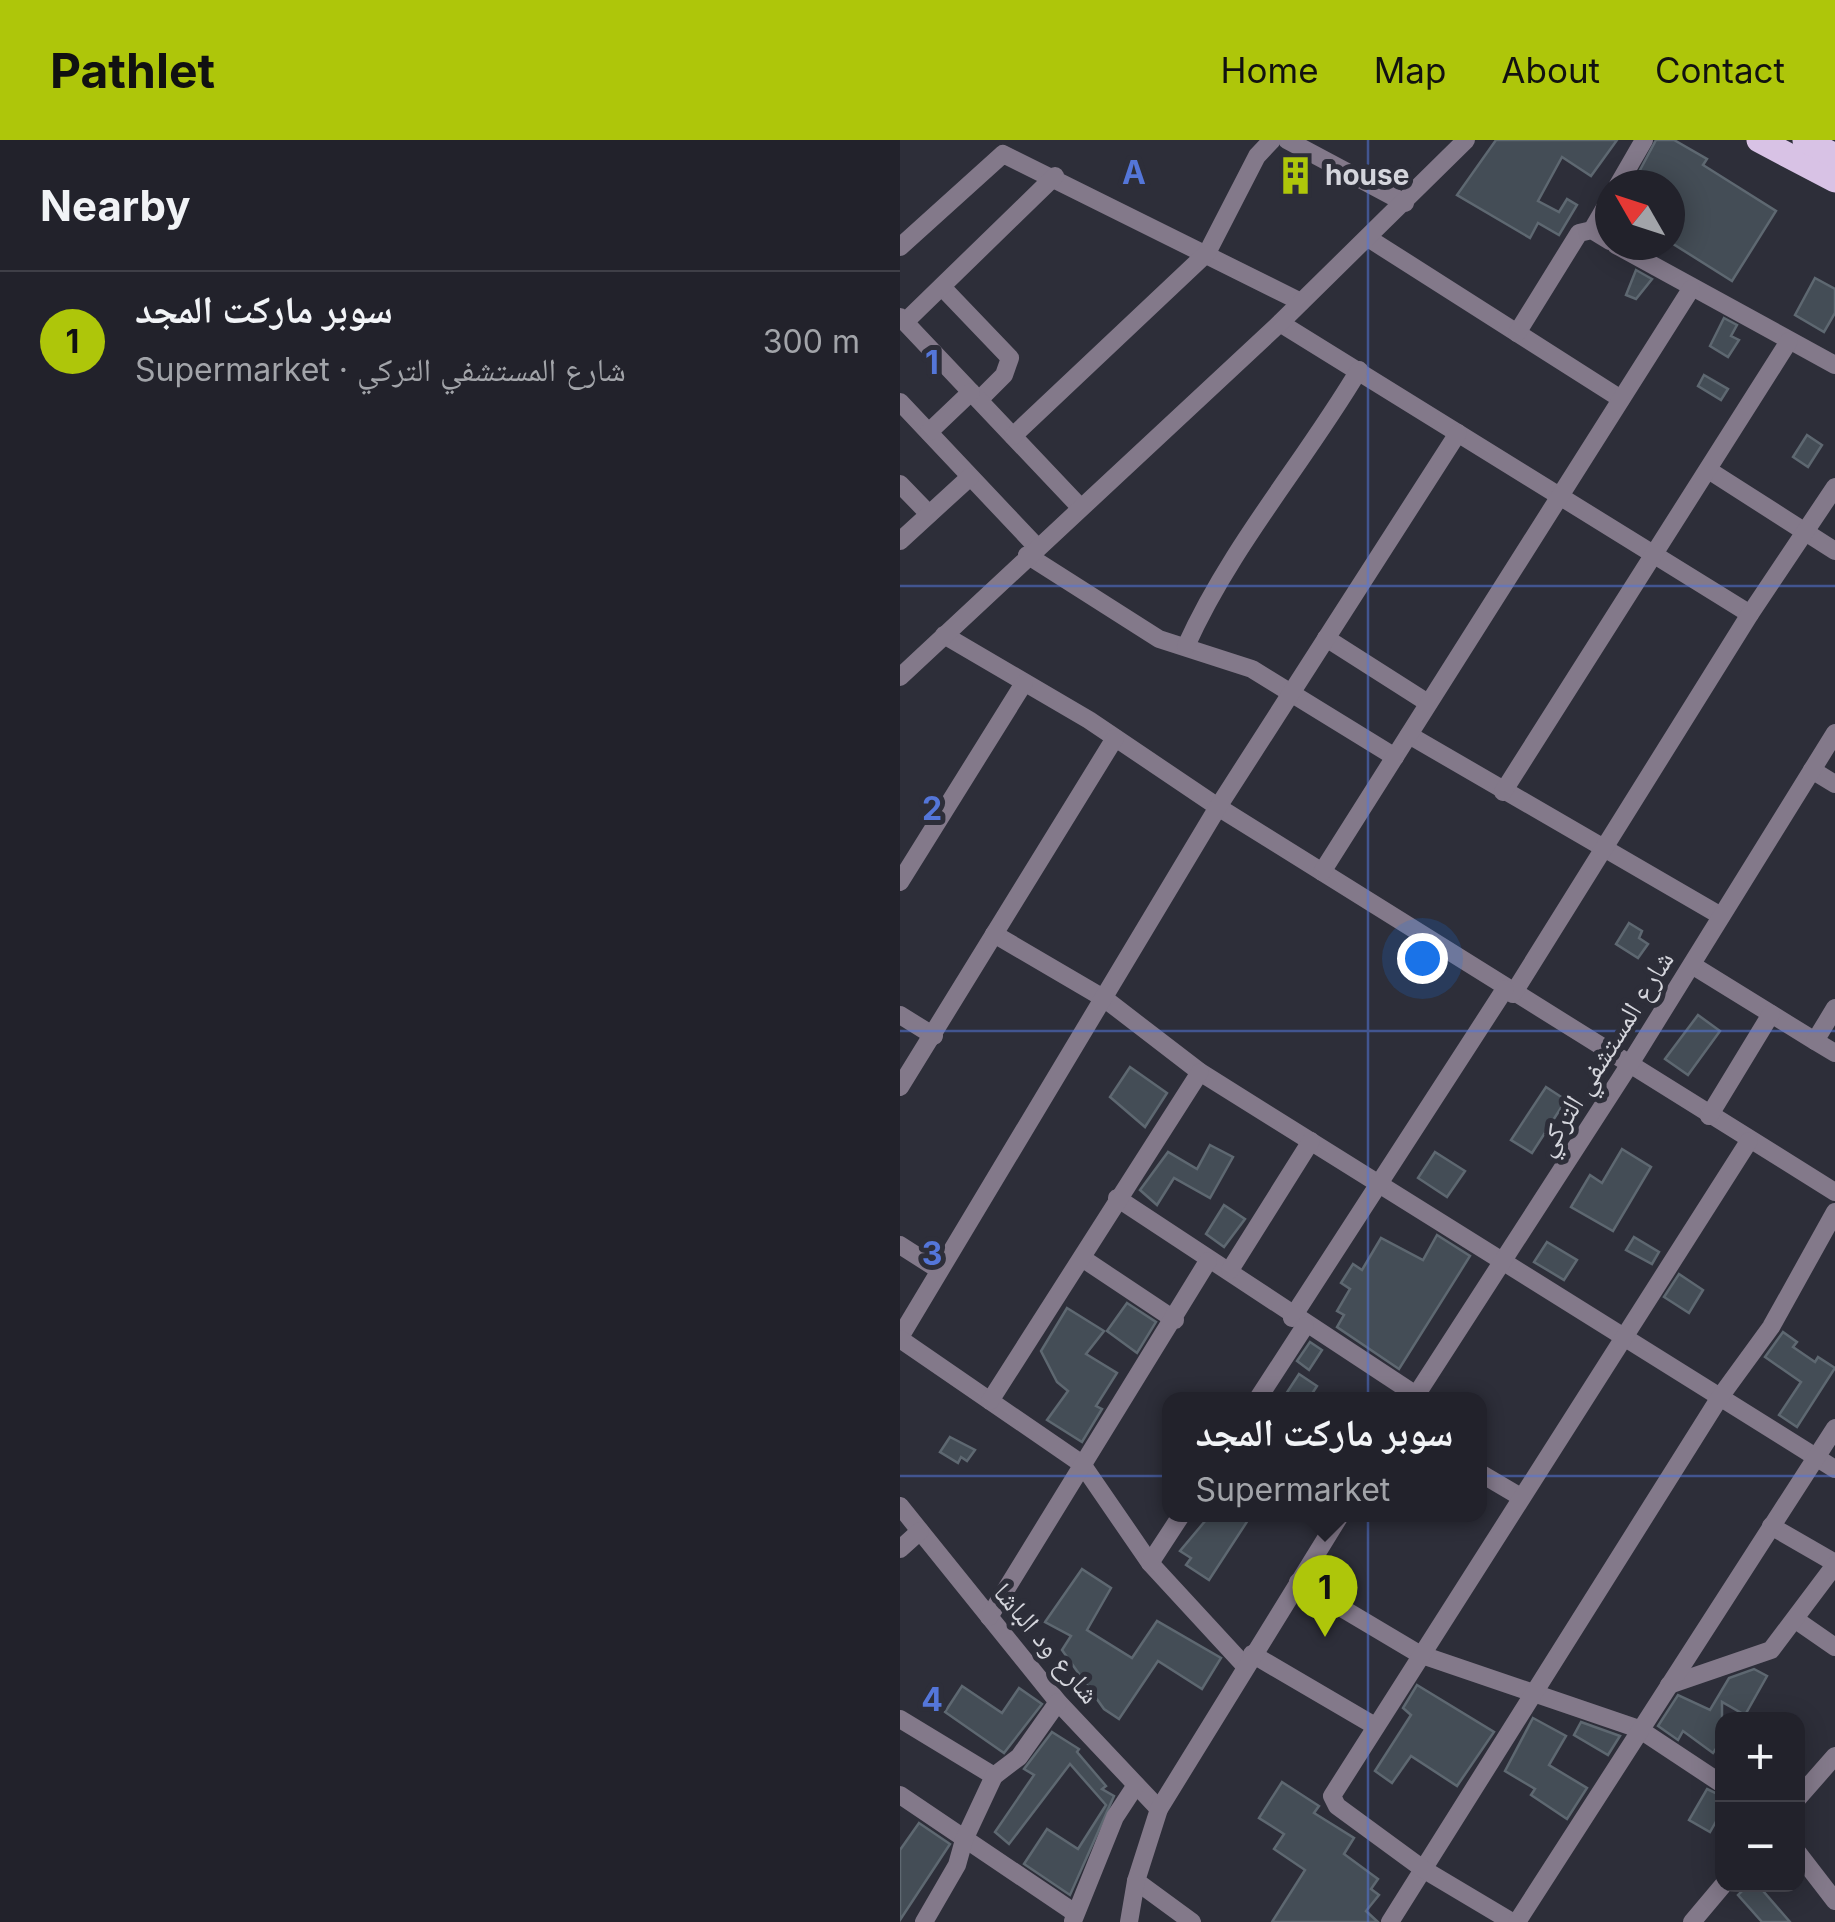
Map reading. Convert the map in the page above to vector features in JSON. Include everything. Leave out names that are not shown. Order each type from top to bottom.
[{"type":"main road","points":[[1759,140],[1835,180]]},
{"type":"main road","points":[[1806,140],[1835,156]]},
{"type":"street","points":[[1013,436],[1208,253],[1257,156],[1272,140]]},
{"type":"street","points":[[1287,140],[1405,203]]},
{"type":"street","points":[[900,677],[1280,322],[1466,140]]},
{"type":"street","points":[[1627,170],[1644,140]]},
{"type":"street","points":[[900,247],[1003,154],[1055,176],[1301,302]]},
{"type":"street","points":[[1055,176],[942,286],[902,319],[1080,507]]},
{"type":"street","points":[[1592,230],[1595,225]]},
{"type":"street","points":[[1517,333],[1579,233],[1595,232]]},
{"type":"street","points":[[1368,238],[1621,399]]},
{"type":"street","points":[[1642,260],[1835,365]]},
{"type":"street","points":[[928,432],[1004,375],[1010,358],[942,286]]},
{"type":"street","points":[[1322,872],[1691,289]]},
{"type":"street","points":[[1280,322],[1750,614]]},
{"type":"street","points":[[1503,792],[1789,341]]},
{"type":"street","points":[[1186,646],[1224,570],[1313,447],[1360,370]]},
{"type":"street","points":[[900,402],[1032,551],[1159,639],[1252,669],[1395,757]]},
{"type":"street","points":[[1374,1726],[1249,1660],[1150,1563],[1082,1464],[900,1338],[1218,807],[1458,433]]},
{"type":"street","points":[[1710,471],[1835,550]]},
{"type":"street","points":[[900,542],[970,477]]},
{"type":"street","points":[[900,484],[929,514]]},
{"type":"street","points":[[1261,1392],[1381,1185],[1603,850],[1750,614],[1835,487]]},
{"type":"street","points":[[944,636],[1115,738],[1628,1067],[1835,1192]]},
{"type":"street","points":[[1326,638],[1428,702]]},
{"type":"street","points":[[900,882],[1024,684]]},
{"type":"street","name":"شارع المستشفي التركي","points":[[1417,1392],[1628,1067],[1835,732]]},
{"type":"street","points":[[1409,735],[1721,916]]},
{"type":"street","points":[[900,1087],[1115,738]]},
{"type":"street","points":[[1812,770],[1835,784]]},
{"type":"street","points":[[994,934],[1105,1000],[1200,1072],[1835,1469]]},
{"type":"street","points":[[1692,965],[1835,1052]]},
{"type":"street","points":[[1815,1041],[1835,1008]]},
{"type":"street","points":[[900,1014],[934,1036]]},
{"type":"street","points":[[1709,1116],[1770,1014]]},
{"type":"street","points":[[990,1402],[1200,1072]]},
{"type":"street","points":[[1749,1141],[1419,1654],[1332,1796],[1334,1801],[1423,1869],[1514,1922],[1835,1428]]},
{"type":"street","points":[[1230,1270],[1311,1142]]},
{"type":"street","points":[[1117,1198],[1208,1261],[1230,1270],[1299,1322],[1406,1392]]},
{"type":"street","points":[[1390,1922],[1720,1397],[1771,1327],[1835,1212]]},
{"type":"street","points":[[900,1245],[939,1270]]},
{"type":"street","points":[[1082,1258],[1175,1320]]},
{"type":"street","points":[[989,1616],[1208,1261]]},
{"type":"street","points":[[1487,1477],[1519,1496]]},
{"type":"street","name":"شارع ود الباشا","points":[[900,1506],[1058,1702],[1159,1809]]},
{"type":"street","points":[[1150,1563],[1177,1522]]},
{"type":"street","points":[[1129,1922],[1136,1881],[1159,1809],[1336,1522]]},
{"type":"street","points":[[1670,1684],[1764,1655],[1796,1620],[1835,1564],[1771,1526]]},
{"type":"street","points":[[900,1549],[920,1532]]},
{"type":"street","points":[[1298,1582],[1419,1654],[1639,1729],[1715,1779]]},
{"type":"street","points":[[1796,1620],[1835,1647]]},
{"type":"street","points":[[924,1922],[957,1865],[964,1840],[994,1776],[1019,1757],[1058,1702]]},
{"type":"street","points":[[902,1725],[994,1776]]},
{"type":"street","points":[[1805,1790],[1835,1756]]},
{"type":"street","points":[[900,1795],[1074,1918],[1115,1817],[1136,1786]]},
{"type":"street","points":[[1805,1862],[1835,1901]]},
{"type":"street","points":[[1136,1881],[1192,1922]]},
{"type":"street","points":[[1692,1922],[1717,1892]]},
{"type":"building","points":[[1496,140],[1617,140],[1591,176],[1562,157],[1538,201],[1559,212],[1567,199],[1577,205],[1559,235],[1538,223],[1530,238],[1457,195]]},
{"type":"building","points":[[1656,140],[1674,140],[1707,159],[1703,165],[1776,211],[1732,281],[1685,251],[1685,170],[1640,170]]},
{"type":"building","points":[[1636,270],[1652,279],[1636,299],[1626,295]]},
{"type":"building","points":[[1815,278],[1835,289],[1835,313],[1824,332],[1795,315]]},
{"type":"building","points":[[1724,318],[1737,325],[1731,336],[1739,340],[1728,357],[1710,346]]},
{"type":"building","points":[[1704,375],[1728,389],[1721,400],[1698,386]]},
{"type":"building","points":[[1807,435],[1822,445],[1808,467],[1793,457]]},
{"type":"building","points":[[1629,923],[1642,931],[1639,938],[1648,944],[1638,958],[1616,944]]},
{"type":"building","points":[[1698,1015],[1720,1031],[1688,1075],[1665,1059]]},
{"type":"building","points":[[1130,1067],[1167,1093],[1145,1127],[1110,1097]]},
{"type":"building","points":[[1546,1087],[1566,1100],[1532,1153],[1511,1140]]},
{"type":"building","points":[[1210,1145],[1233,1157],[1210,1198],[1174,1178],[1157,1205],[1140,1190],[1168,1152],[1197,1169]]},
{"type":"building","points":[[1622,1149],[1651,1167],[1613,1231],[1571,1207],[1590,1175],[1602,1183]]},
{"type":"building","points":[[1435,1152],[1465,1171],[1447,1197],[1418,1178]]},
{"type":"building","points":[[1224,1205],[1245,1219],[1224,1247],[1206,1234]]},
{"type":"building","points":[[1437,1235],[1470,1256],[1399,1369],[1337,1327],[1344,1315],[1337,1311],[1350,1289],[1341,1283],[1353,1264],[1362,1270],[1381,1238],[1423,1260]]},
{"type":"building","points":[[1634,1237],[1659,1252],[1652,1264],[1626,1250]]},
{"type":"building","points":[[1547,1242],[1577,1260],[1564,1280],[1534,1262]]},
{"type":"building","points":[[1679,1274],[1703,1290],[1689,1313],[1664,1297]]},
{"type":"building","points":[[1127,1303],[1156,1322],[1137,1353],[1107,1331]]},
{"type":"building","points":[[1067,1308],[1104,1331],[1086,1354],[1117,1373],[1096,1406],[1102,1409],[1082,1442],[1047,1420],[1068,1391],[1057,1382],[1041,1351]]},
{"type":"building","points":[[1783,1332],[1797,1342],[1793,1347],[1815,1362],[1818,1357],[1835,1368],[1797,1427],[1779,1415],[1801,1382],[1765,1357]]},
{"type":"building","points":[[1310,1342],[1322,1350],[1309,1370],[1297,1361]]},
{"type":"building","points":[[1299,1374],[1317,1386],[1313,1392],[1287,1392]]},
{"type":"building","points":[[950,1437],[975,1450],[967,1461],[961,1457],[958,1463],[940,1452]]},
{"type":"building","points":[[1204,1522],[1247,1522],[1209,1580],[1186,1565],[1191,1558],[1180,1551]]},
{"type":"building","points":[[1082,1569],[1111,1588],[1087,1630],[1132,1658],[1157,1621],[1221,1658],[1202,1689],[1158,1661],[1119,1719],[1104,1709],[1062,1650],[1071,1636],[1045,1622]]},
{"type":"building","points":[[1754,1669],[1767,1676],[1747,1712],[1722,1702],[1722,1712],[1715,1712],[1713,1753],[1683,1731],[1678,1740],[1658,1726],[1678,1695],[1710,1710],[1729,1678]]},
{"type":"building","points":[[1417,1685],[1494,1732],[1457,1786],[1411,1756],[1392,1783],[1375,1771],[1411,1715],[1403,1708]]},
{"type":"building","points":[[962,1686],[1002,1713],[1019,1688],[1042,1704],[1004,1753],[945,1712]]},
{"type":"building","points":[[1533,1718],[1566,1736],[1549,1765],[1587,1788],[1567,1819],[1531,1795],[1535,1789],[1505,1771]]},
{"type":"building","points":[[1581,1722],[1620,1736],[1608,1755],[1574,1735]]},
{"type":"building","points":[[1052,1732],[1079,1749],[1077,1752],[1106,1786],[1102,1789],[1114,1796],[1070,1895],[1024,1864],[1047,1829],[1078,1849],[1106,1805],[1070,1764],[1009,1844],[995,1832],[1034,1775],[1024,1769]]},
{"type":"building","points":[[1282,1782],[1319,1806],[1314,1813],[1354,1838],[1344,1854],[1378,1879],[1371,1889],[1379,1895],[1366,1911],[1378,1922],[1272,1922],[1305,1870],[1274,1849],[1284,1834],[1259,1818]]},
{"type":"building","points":[[1707,1789],[1715,1793],[1715,1823],[1710,1832],[1689,1820]]},
{"type":"building","points":[[919,1823],[950,1844],[900,1920],[900,1850]]},
{"type":"building","points":[[1764,1892],[1790,1922],[1762,1922],[1738,1895]]},
{"type":"place","name":"house","points":[[1295,175]]},
{"type":"place","name":"سوبر ماركت المجد","points":[[1325,1637]]}]
